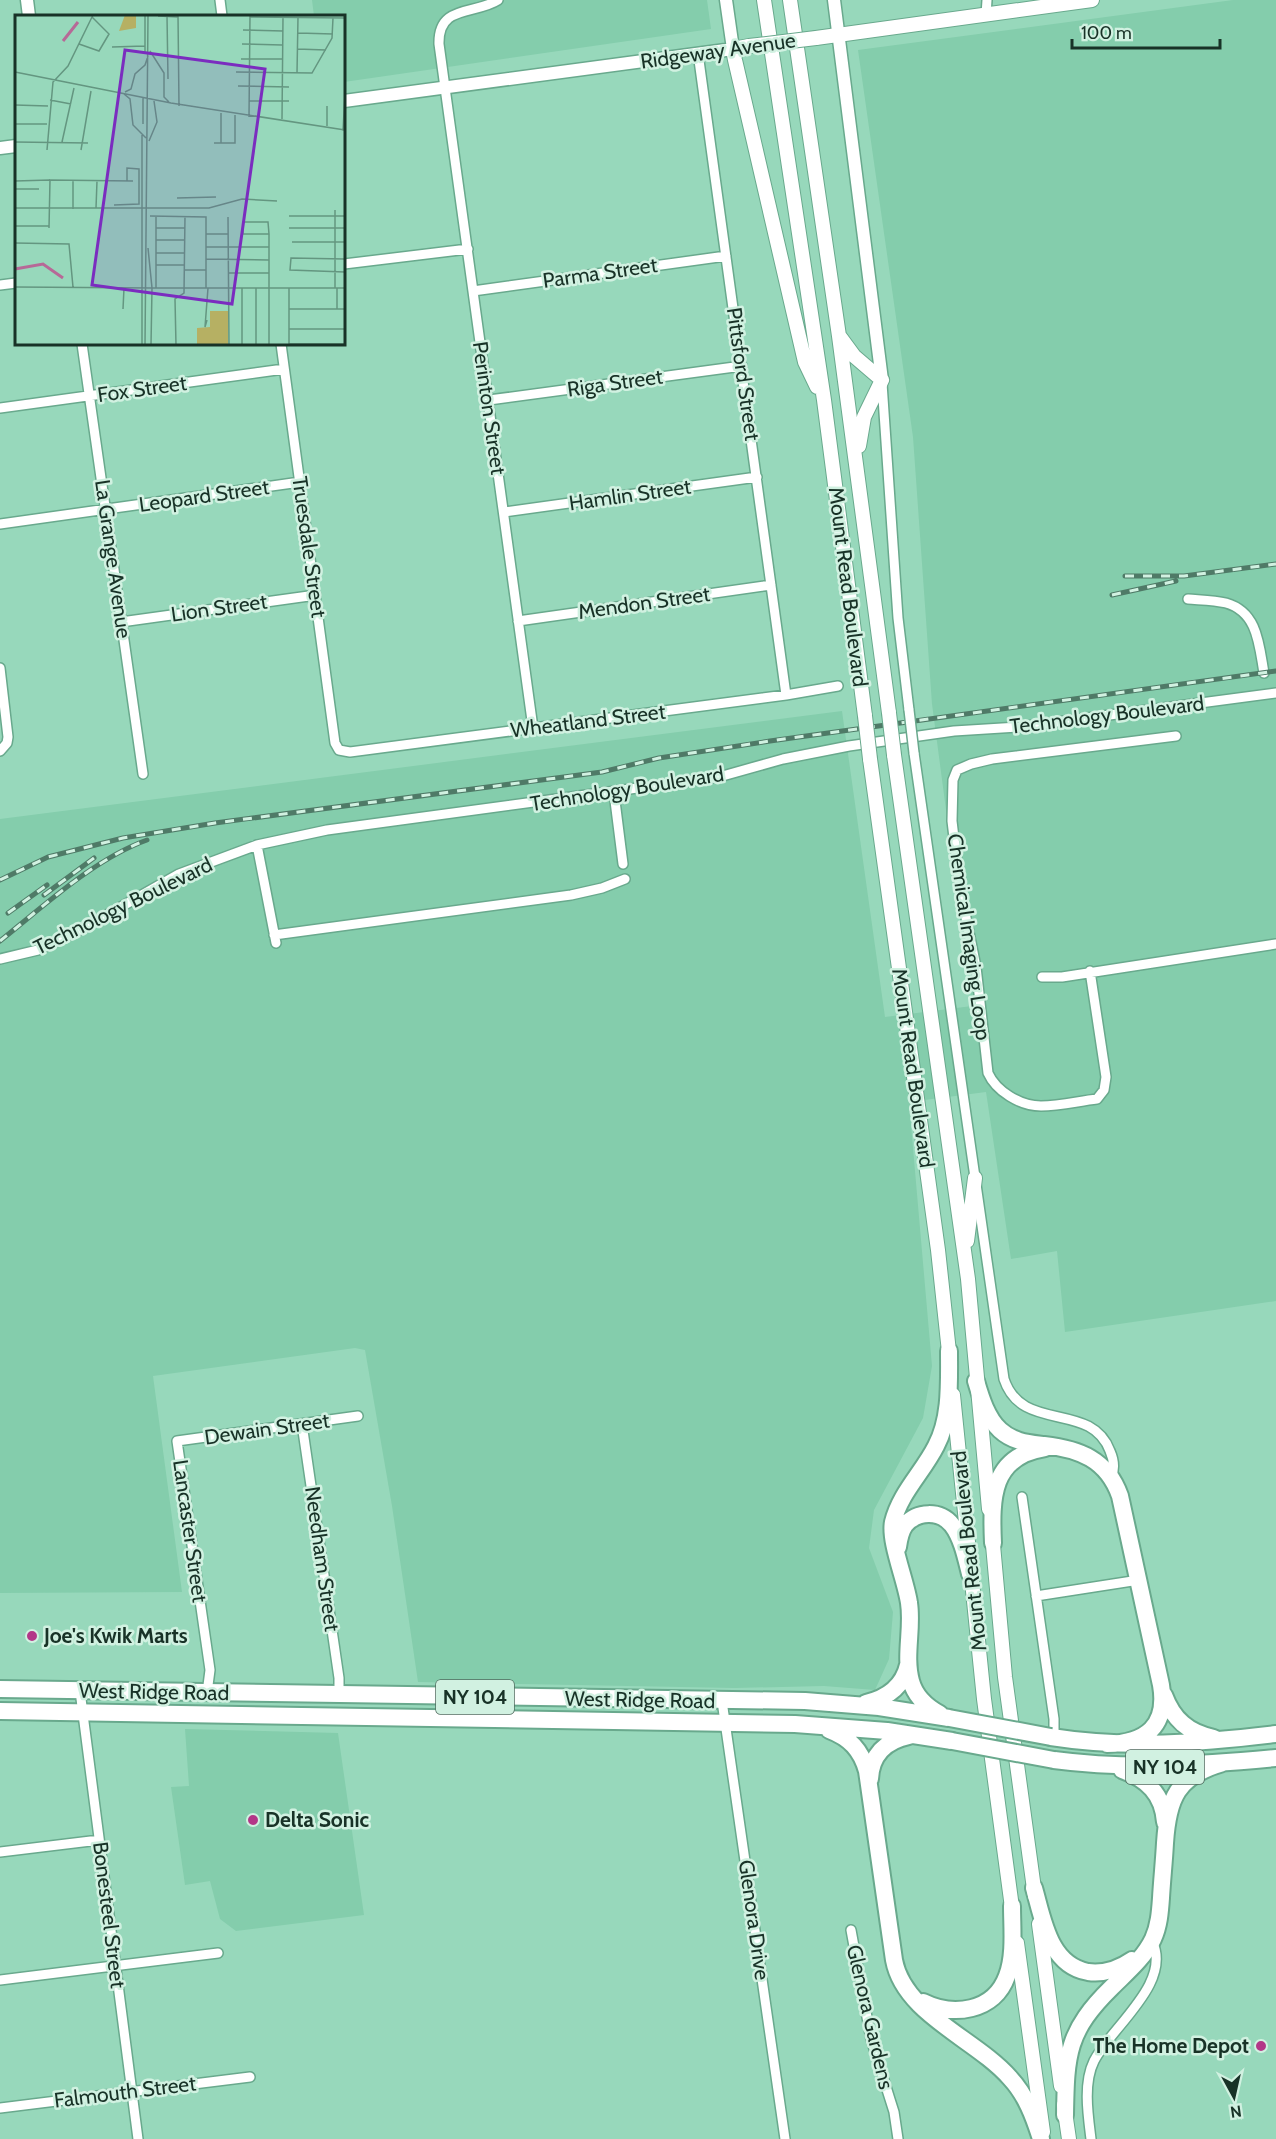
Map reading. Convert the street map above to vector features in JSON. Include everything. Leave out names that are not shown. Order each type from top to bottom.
[{"type":"highway","points":[[949,1351],[943,1430],[933,1454],[902,1500],[893,1522],[893,1536],[910,1611],[911,1681],[921,1699],[934,1711],[949,1719]]},
{"type":"highway","points":[[976,1381],[989,1414],[1002,1432],[1020,1442],[1060,1447],[1087,1456],[1111,1478],[1122,1501],[1161,1685],[1162,1708],[1160,1718],[1152,1730],[1133,1740],[1107,1744]]},
{"type":"highway","points":[[993,1543],[995,1493],[1002,1471],[1013,1459],[1022,1454],[1060,1447]]},
{"type":"highway","points":[[898,1557],[899,1539],[906,1524],[922,1515],[935,1515],[947,1520],[955,1529],[970,1574]]},
{"type":"highway","points":[[852,1704],[874,1701],[891,1693],[903,1680],[909,1664]]},
{"type":"highway","points":[[1161,1685],[1171,1710],[1184,1725],[1199,1734],[1230,1739]]},
{"type":"highway","name":"West Ridge Road","points":[[0,1689],[796,1701],[852,1704],[1052,1738],[1107,1744],[1170,1744],[1276,1734]]},
{"type":"highway","name":"West Ridge Road","points":[[0,1711],[814,1725],[915,1735],[1094,1765],[1169,1767],[1276,1758]]},
{"type":"highway","points":[[814,1725],[840,1735],[854,1745],[864,1760],[870,1783],[895,1965],[900,1980],[923,2008],[1010,2077],[1026,2100],[1043,2139]]},
{"type":"highway","points":[[870,1783],[872,1765],[881,1749],[894,1740],[915,1735]]},
{"type":"highway","points":[[1249,1760],[1276,1752]]},
{"type":"highway","points":[[1065,2115],[1069,2057],[1072,2040],[1079,2025],[1094,2004],[1139,1960],[1152,1941],[1159,1915],[1170,1807],[1181,1785],[1198,1772],[1223,1763]]},
{"type":"highway","points":[[1094,1765],[1129,1773],[1150,1786],[1162,1805],[1166,1833]]},
{"type":"highway","points":[[1034,1888],[1053,1946],[1062,1959],[1076,1968],[1098,1972],[1114,1969],[1135,1958],[1152,1941]]},
{"type":"highway","points":[[908,1991],[932,2006],[954,2011],[971,2008],[991,1998],[1002,1986],[1008,1972],[1011,1906]]},
{"type":"main road","name":"Mount Read Boulevard","points":[[764,0],[824,400],[870,759],[938,1250],[970,1574],[989,1738],[1043,2139]]},
{"type":"main road","name":"Mount Read Boulevard","points":[[790,0],[839,336],[888,713],[968,1279],[1005,1677],[1069,2139]]},
{"type":"main road","name":"Ridgeway Avenue","points":[[734,49],[1092,0]]},
{"type":"main road","points":[[734,49],[805,362],[824,400]]},
{"type":"main road","points":[[839,336],[854,356],[882,380],[864,417],[860,438],[859,482]]},
{"type":"main road","points":[[968,1279],[967,1237],[975,1178]]},
{"type":"street","points":[[27,0],[29,15]]},
{"type":"street","points":[[220,0],[222,15]]},
{"type":"street","name":"Perinton Street","points":[[498,0],[484,7],[454,14],[441,28],[439,44],[533,728]]},
{"type":"street","points":[[726,0],[734,49]]},
{"type":"street","points":[[834,0],[882,380],[898,618],[914,753],[1001,1367],[1008,1390],[1018,1402],[1030,1410],[1076,1420],[1099,1433],[1108,1445],[1112,1457],[1114,1470],[1111,1478]]},
{"type":"street","points":[[986,15],[987,0]]},
{"type":"street","name":"Ridgeway Avenue","points":[[345,101],[734,49]]},
{"type":"street","name":"Pittsford Street","points":[[698,53],[786,695]]},
{"type":"street","points":[[0,148],[15,146]]},
{"type":"street","points":[[345,264],[468,249]]},
{"type":"street","name":"Parma Street","points":[[473,291],[726,256]]},
{"type":"street","points":[[0,285],[15,283]]},
{"type":"street","name":"La Grange Avenue","points":[[82,345],[143,774]]},
{"type":"street","name":"Truesdale Street","points":[[281,345],[335,743],[339,750]]},
{"type":"street","name":"Riga Street","points":[[489,400],[742,366]]},
{"type":"street","name":"Fox Street","points":[[0,408],[285,369]]},
{"type":"street","name":"Hamlin Street","points":[[504,512],[757,477]]},
{"type":"street","name":"Leopard Street","points":[[0,524],[300,482]]},
{"type":"street","name":"Mendon Street","points":[[518,621],[771,585]]},
{"type":"street","name":"Lion Street","points":[[121,621],[316,595]]},
{"type":"street","points":[[1188,599],[1226,603],[1245,612],[1257,632],[1264,673]]},
{"type":"street","points":[[0,668],[8,737],[7,743],[0,751]]},
{"type":"street","name":"Wheatland Street","points":[[339,750],[350,752],[786,695],[838,686]]},
{"type":"street","name":"Technology Boulevard","points":[[0,958],[38,950],[82,929],[179,874],[257,845],[327,830],[719,777],[783,759],[849,746],[954,731],[1029,726],[1276,693]]},
{"type":"street","name":"Chemical Imaging Loop","points":[[1090,971],[1106,1077],[1104,1090],[1097,1099],[1039,1106],[1013,1098],[992,1083],[988,1073],[971,934],[960,888],[952,821],[953,780],[957,770],[992,759],[1176,736]]},
{"type":"street","points":[[614,793],[623,864]]},
{"type":"street","points":[[257,845],[275,939],[571,895],[602,888],[625,879]]},
{"type":"street","points":[[1042,977],[1062,977],[1276,944]]},
{"type":"street","name":"Dewain Street","points":[[177,1441],[358,1416]]},
{"type":"street","name":"Needham Street","points":[[302,1424],[339,1678],[339,1695]]},
{"type":"street","name":"Lancaster Street","points":[[177,1441],[210,1670],[207,1693]]},
{"type":"street","points":[[1022,1497],[1054,1719],[1052,1738]]},
{"type":"street","points":[[1036,1596],[1139,1580]]},
{"type":"street","name":"Bonesteel Street","points":[[80,1691],[138,2139]]},
{"type":"street","name":"Glenora Drive","points":[[722,1701],[786,2139]]},
{"type":"street","points":[[0,1852],[99,1840]]},
{"type":"street","name":"Glenora Gardens","points":[[850,1930],[871,2039],[894,2112],[898,2139]]},
{"type":"street","points":[[1091,2139],[1088,2095],[1092,2066],[1106,2041],[1139,2002],[1149,1983],[1156,1959],[1156,1950],[1152,1941]]},
{"type":"street","points":[[0,1980],[218,1953]]},
{"type":"street","name":"Falmouth Street","points":[[0,2108],[249,2077]]},
{"type":"shaded area","points":[[312,0],[707,0],[711,29],[345,82],[345,15],[314,15]]},
{"type":"shaded area","points":[[1233,0],[1276,0],[1276,1301],[1065,1332],[1057,1251],[1011,1259],[986,1092],[909,1102],[932,1366],[923,1418],[874,1510],[869,1548],[893,1612],[889,1659],[875,1690],[824,1686],[735,1688],[418,1682],[392,1506],[365,1350],[355,1348],[153,1376],[182,1592],[0,1593],[0,819],[842,711],[885,1017],[972,1006],[932,704],[913,437],[858,50]]},
{"type":"shaded area","name":"Delta Sonic","points":[[185,1729],[338,1733],[364,1915],[236,1931],[220,1919],[210,1881],[185,1885],[171,1787],[189,1786]]},
{"type":"railway","points":[[1125,576],[1184,576],[1276,564]]},
{"type":"railway","points":[[1112,595],[1176,581]]},
{"type":"railway","points":[[0,880],[48,857],[123,838],[215,823],[602,772],[659,758],[770,741],[1276,671]]},
{"type":"railway","points":[[0,941],[89,871],[127,848],[147,840]]},
{"type":"railway","points":[[44,895],[94,858]]},
{"type":"railway","points":[[8,913],[47,885]]},
{"type":"place","name":"Joe's Kwik Marts","points":[[32,1636]]},
{"type":"place","name":"Delta Sonic","points":[[253,1820]]},
{"type":"place","name":"The Home Depot","points":[[1261,2046]]}]
